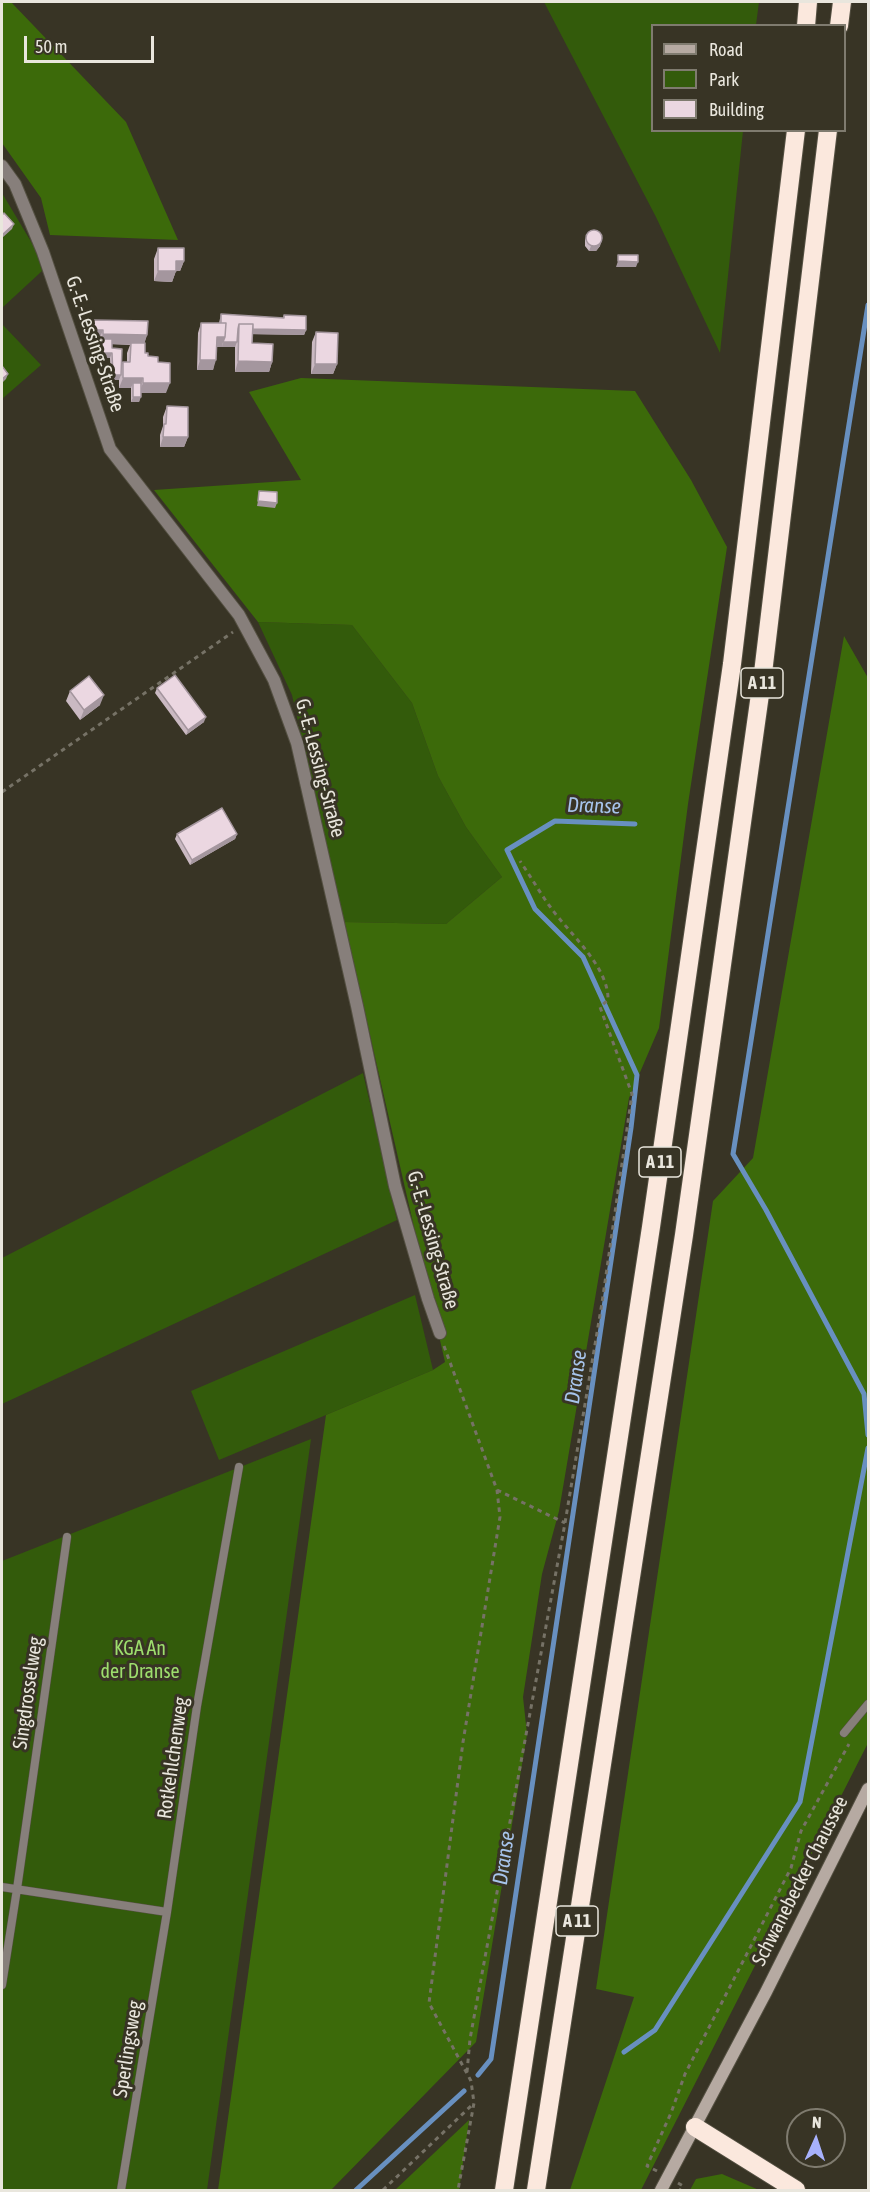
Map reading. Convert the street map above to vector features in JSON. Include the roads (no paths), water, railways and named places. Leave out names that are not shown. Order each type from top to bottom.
[{"type":"highway","points":[[806,24],[808,2]]},
{"type":"highway","points":[[839,24],[842,2]]},
{"type":"highway","name":"A 11","points":[[504,2190],[651,1227],[729,687],[796,132]]},
{"type":"highway","name":"A 11","points":[[537,2186],[684,1235],[763,673],[828,132]]},
{"type":"highway","points":[[695,2127],[795,2190]]},
{"type":"main road","name":"Schwanebecker Chaussee","points":[[661,2190],[766,1992],[868,1789]]},
{"type":"street","name":"G.-E.-Lessing-Straße","points":[[2,166],[15,184],[43,252],[110,449],[239,615],[274,680],[297,743],[395,1186],[440,1333]]},
{"type":"lane","name":"Rotkehlchenweg","points":[[167,1912],[197,1706],[239,1467]]},
{"type":"lane","name":"Singdrosselweg","points":[[2,1985],[67,1537]]},
{"type":"lane","points":[[844,1733],[868,1704]]},
{"type":"lane","points":[[2,1887],[167,1912]]},
{"type":"lane","name":"Sperlingsweg","points":[[121,2190],[167,1912]]},
{"type":"waterway","points":[[868,305],[733,1154],[766,1210],[864,1394],[868,1435]]},
{"type":"waterway","name":"Dranse","points":[[478,2075],[491,2059],[631,1128],[637,1075],[583,957],[535,909],[507,850],[555,821],[635,824]]},
{"type":"waterway","points":[[624,2052],[655,2030],[800,1802],[868,1448]]},
{"type":"waterway","name":"Dranse","points":[[356,2190],[464,2091]]},
{"type":"park label","name":"KGA An der Dranse","points":[[140,1660]]}]
